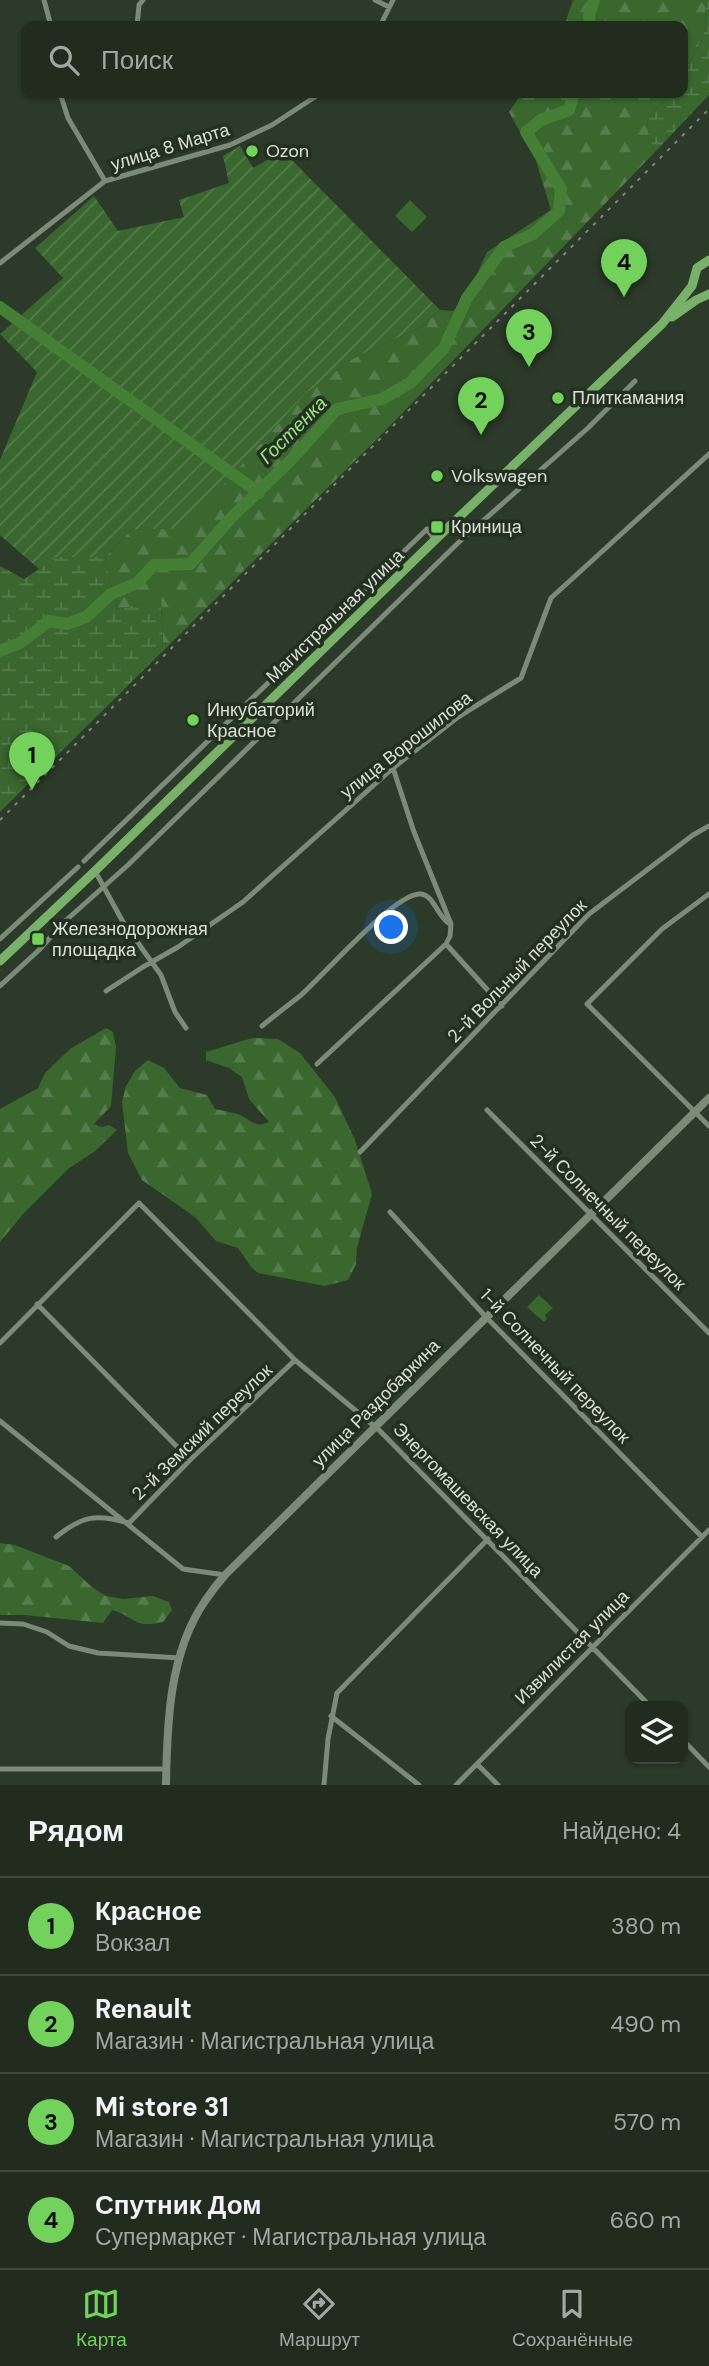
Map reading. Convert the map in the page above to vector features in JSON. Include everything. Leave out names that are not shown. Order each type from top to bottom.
[{"type":"main road","name":"Магистральная улица","points":[[662,324],[695,281],[697,268],[709,260]]},
{"type":"main road","name":"Магистральная улица","points":[[695,281],[700,290],[709,294]]},
{"type":"main road","name":"Магистральная улица","points":[[0,961],[662,324],[709,294]]},
{"type":"street","points":[[44,0],[50,21]]},
{"type":"street","points":[[137,21],[139,5],[144,0]]},
{"type":"street","points":[[375,0],[389,7]]},
{"type":"street","points":[[382,21],[393,0]]},
{"type":"street","points":[[62,98],[68,118],[105,181]]},
{"type":"street","name":"улица 8 Марта","points":[[0,263],[105,181],[230,145],[272,125],[313,98]]},
{"type":"street","points":[[0,986],[458,543],[585,431],[635,381]]},
{"type":"street","name":"улица Ворошилова","points":[[106,991],[178,947],[243,902],[393,768],[458,717],[521,678],[551,598],[709,454]]},
{"type":"street","points":[[84,861],[427,529],[435,540]]},
{"type":"street","points":[[317,1064],[446,944],[450,936],[451,924],[393,768]]},
{"type":"street","name":"2-й Вольный переулок","points":[[360,1152],[589,914],[693,835],[709,826]]},
{"type":"street","points":[[0,939],[78,867]]},
{"type":"street","points":[[95,871],[123,922],[153,961],[175,1012],[186,1028]]},
{"type":"street","points":[[262,1026],[300,995],[404,898],[419,893],[427,896],[444,921],[451,924]]},
{"type":"street","points":[[709,894],[662,929],[587,1004],[709,1126]]},
{"type":"street","points":[[446,944],[502,1006]]},
{"type":"street","name":"улица Раздобаркина","points":[[166,1785],[169,1714],[180,1658],[197,1613],[225,1575],[709,1098]]},
{"type":"street","name":"2-й Солнечный переулок","points":[[487,1110],[709,1333]]},
{"type":"street","name":"Энергомашевская улица","points":[[37,1304],[139,1203],[295,1360],[376,1427],[645,1701]]},
{"type":"street","name":"1-й Солнечный переулок","points":[[390,1212],[486,1317],[702,1537]]},
{"type":"street","points":[[0,1343],[37,1304],[190,1460]]},
{"type":"street","name":"2-й Земский переулок","points":[[128,1523],[295,1360]]},
{"type":"street","points":[[0,1421],[183,1569],[225,1575]]},
{"type":"street","points":[[57,1537],[72,1524],[84,1519],[105,1517],[128,1523]]},
{"type":"street","name":"Извилистая улица","points":[[456,1785],[709,1530]]},
{"type":"street","points":[[324,1785],[331,1716],[337,1693],[488,1539]]},
{"type":"street","points":[[0,1623],[23,1624],[47,1632],[69,1646],[98,1653],[180,1658]]},
{"type":"street","points":[[331,1716],[419,1785]]},
{"type":"street","points":[[688,1745],[709,1766]]},
{"type":"street","points":[[477,1764],[498,1785]]},
{"type":"street","points":[[0,1769],[167,1769]]},
{"type":"green space","points":[[573,0],[701,0],[705,4],[706,28],[688,67],[688,21],[566,21]]},
{"type":"green space","points":[[701,0],[709,0],[709,95],[655,152],[648,131],[649,119],[667,98],[688,98],[688,67],[706,28],[705,4]]},
{"type":"green space","points":[[519,98],[667,98],[649,119],[648,131],[655,152],[385,431],[163,651],[161,599],[117,610],[105,557],[131,530],[185,527],[305,394],[354,358],[419,328],[440,310],[453,311],[464,302],[487,252],[551,210],[536,161],[509,112]]},
{"type":"green space","points":[[240,146],[253,168],[283,151],[440,310],[419,328],[354,358],[305,394],[185,528],[131,530],[105,557],[56,557],[39,569],[0,535],[0,460],[37,372],[0,334],[63,278],[35,248],[94,196],[118,231],[184,217],[179,200],[229,183],[223,156]]},
{"type":"green space","points":[[410,200],[427,217],[412,232],[395,216]]},
{"type":"green space","points":[[56,557],[105,557],[117,610],[161,598],[163,651],[0,812],[0,566],[24,579]]},
{"type":"green space","points":[[106,1028],[113,1032],[116,1047],[111,1106],[94,1124],[102,1127],[109,1125],[117,1130],[95,1151],[68,1169],[23,1214],[0,1242],[0,1109],[38,1088],[45,1073],[70,1049]]},
{"type":"green space","points":[[252,1038],[278,1039],[300,1053],[335,1097],[355,1140],[372,1194],[357,1248],[356,1264],[348,1280],[325,1286],[258,1273],[238,1248],[216,1241],[195,1217],[142,1180],[128,1153],[122,1102],[126,1086],[135,1071],[148,1060],[164,1068],[180,1088],[207,1095],[215,1109],[238,1114],[256,1124],[269,1122],[249,1099],[242,1077],[229,1068],[206,1060],[206,1052]]},
{"type":"green space","points":[[539,1295],[553,1308],[545,1315],[547,1319],[544,1322],[527,1307]]},
{"type":"green space","points":[[0,1543],[15,1545],[69,1566],[106,1596],[123,1599],[153,1596],[169,1602],[172,1610],[163,1622],[153,1624],[140,1623],[112,1610],[103,1623],[0,1615]]},
{"type":"waterway","name":"Гостенка","points":[[590,21],[594,0]]},
{"type":"waterway","name":"Гостенка","points":[[0,651],[20,643],[49,621],[67,624],[86,617],[111,594],[137,583],[154,565],[190,564],[337,409],[382,399],[410,383],[444,348],[467,298],[504,247],[533,234],[559,211],[561,189],[526,132],[541,120],[569,110],[573,98]]},
{"type":"waterway","points":[[0,307],[259,493]]},
{"type":"railway","points":[[0,820],[709,109]]},
{"type":"place","name":"Ozon","points":[[252,151]]},
{"type":"place","name":"Спутник Дом","points":[[624,297]]},
{"type":"place","name":"Mi store 31","points":[[529,367]]},
{"type":"place","name":"Плиткамания","points":[[558,398]]},
{"type":"place","name":"Renault","points":[[481,435]]},
{"type":"place","name":"Volkswagen","points":[[437,476]]},
{"type":"place","name":"Криница","points":[[437,527]]},
{"type":"place","name":"Инкубаторий Красное","points":[[193,720]]},
{"type":"place","name":"Красное","points":[[32,790]]},
{"type":"place","name":"Железнодорожная площадка","points":[[38,939]]}]
